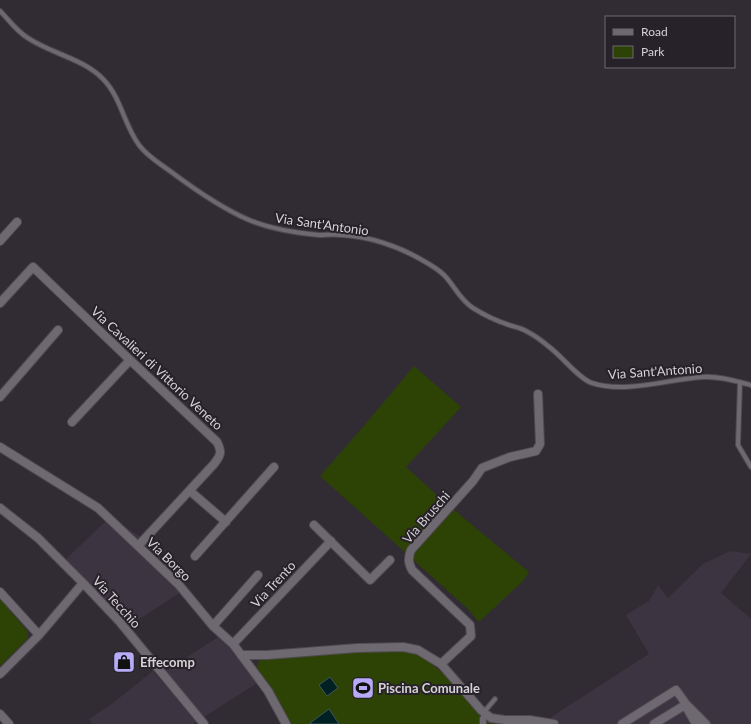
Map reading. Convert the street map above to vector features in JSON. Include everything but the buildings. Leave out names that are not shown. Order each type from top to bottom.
[{"type":"street","points":[[0,241],[17,222]]},
{"type":"street","name":"Via Cavalieri di Vittorio Veneto","points":[[0,302],[33,267],[217,442],[221,450],[220,456],[214,464],[138,546]]},
{"type":"street","points":[[0,397],[58,330]]},
{"type":"street","points":[[72,422],[130,360]]},
{"type":"street","name":"Via Bruschi","points":[[441,664],[471,636],[470,625],[412,570],[408,562],[408,556],[411,550],[473,481],[482,468],[510,457],[536,451],[540,444],[538,394]]},
{"type":"street","name":"Via Borgo","points":[[0,447],[98,508],[179,585],[214,626],[233,644],[268,691],[286,724]]},
{"type":"street","points":[[195,556],[274,467]]},
{"type":"street","points":[[190,491],[226,522]]},
{"type":"street","name":"Via Tecchio","points":[[0,508],[38,538],[119,621],[204,724]]},
{"type":"street","points":[[314,525],[370,580],[390,560]]},
{"type":"street","name":"Via Trento","points":[[233,644],[331,541]]},
{"type":"street","points":[[214,626],[258,575]]},
{"type":"street","points":[[0,674],[40,635],[83,583]]},
{"type":"street","points":[[0,592],[40,635]]},
{"type":"street","points":[[241,656],[357,648],[403,647],[418,650],[441,664],[491,718],[504,720],[530,720],[554,724]]},
{"type":"street","points":[[622,724],[676,690],[696,724]]},
{"type":"street","points":[[654,724],[686,705]]},
{"type":"street","points":[[686,705],[706,724]]},
{"type":"street","points":[[483,724],[485,713]]},
{"type":"street","points":[[0,714],[9,724]]},
{"type":"lane","name":"Via Sant'Antonio","points":[[0,11],[26,37],[86,66],[102,78],[117,98],[127,124],[139,145],[147,154],[188,184],[222,206],[249,220],[289,232],[320,235],[342,234],[364,238],[408,252],[444,275],[460,296],[471,307],[488,317],[524,330],[539,338],[562,356],[589,383],[616,387],[703,377],[751,385]]},
{"type":"lane","points":[[740,382],[738,444],[751,467]]},
{"type":"lane","points":[[485,713],[495,699]]},
{"type":"shaded area","points":[[110,517],[144,539],[166,563],[181,592],[127,627],[64,561]]},
{"type":"shaded area","points":[[730,551],[751,554],[721,593],[751,619],[751,724],[545,724],[554,715],[649,654],[626,615],[649,601],[658,585],[668,598],[703,564]]},
{"type":"shaded area","points":[[220,636],[257,683],[201,719],[164,672]]},
{"type":"shaded area","points":[[153,671],[196,722],[193,724],[92,724],[89,719],[113,703]]},
{"type":"green space","points":[[414,366],[461,407],[406,467],[448,505],[529,572],[523,581],[479,622],[467,608],[320,476]]},
{"type":"green space","points":[[0,599],[28,632],[28,638],[0,666]]},
{"type":"green space","name":"Piscina Comunale","points":[[360,651],[403,651],[421,655],[447,677],[483,716],[497,724],[290,724],[277,699],[256,669],[260,659]]},
{"type":"water","points":[[330,677],[338,688],[327,696],[319,685]]},
{"type":"water","points":[[329,709],[339,724],[310,723]]},
{"type":"place","name":"Effecomp","points":[[124,662]]},
{"type":"place","name":"Piscina Comunale","points":[[363,688]]}]
